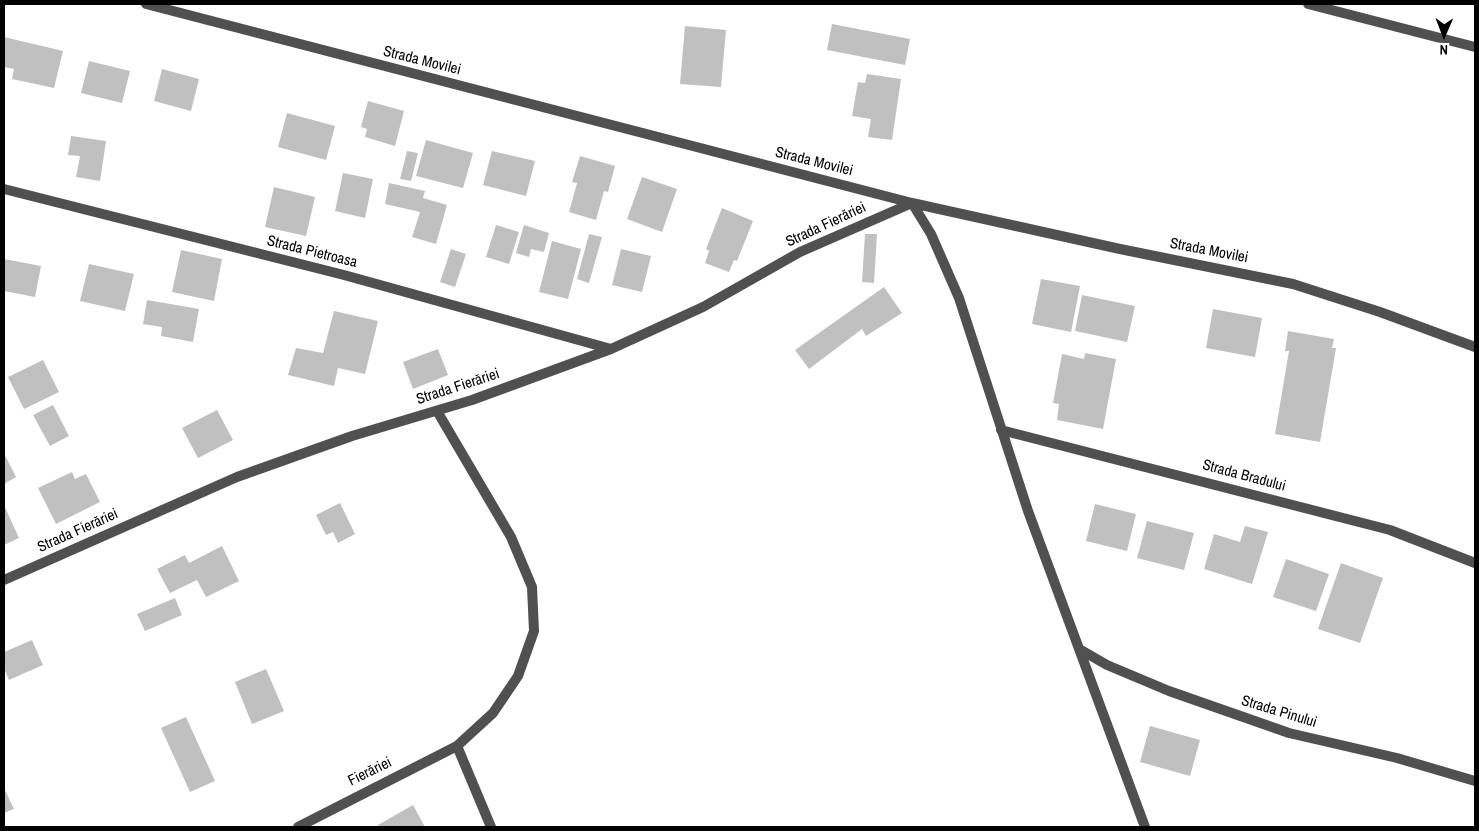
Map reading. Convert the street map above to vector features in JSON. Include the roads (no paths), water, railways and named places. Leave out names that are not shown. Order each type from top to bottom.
[{"type":"street","name":"Strada Movilei","points":[[146,4],[912,203],[1120,249],[1294,284],[1380,312],[1475,347]]},
{"type":"street","points":[[1308,4],[1475,47]]},
{"type":"street","name":"Strada Pietroasa","points":[[4,189],[334,273],[611,349]]},
{"type":"street","name":"Strada Fierăriei","points":[[4,580],[237,477],[352,436],[472,400],[611,349],[703,307],[800,252],[912,203]]},
{"type":"street","points":[[912,203],[931,234],[959,298],[1028,510],[1145,827]]},
{"type":"street","name":"Fierăriei","points":[[298,827],[457,746],[493,713],[518,676],[534,630],[532,587],[511,537],[437,410]]},
{"type":"street","name":"Strada Bradului","points":[[1001,430],[1390,530],[1475,563]]},
{"type":"street","name":"Strada Pinului","points":[[1081,650],[1107,665],[1169,691],[1289,733],[1397,758],[1475,781]]},
{"type":"street","points":[[457,746],[491,827]]}]
